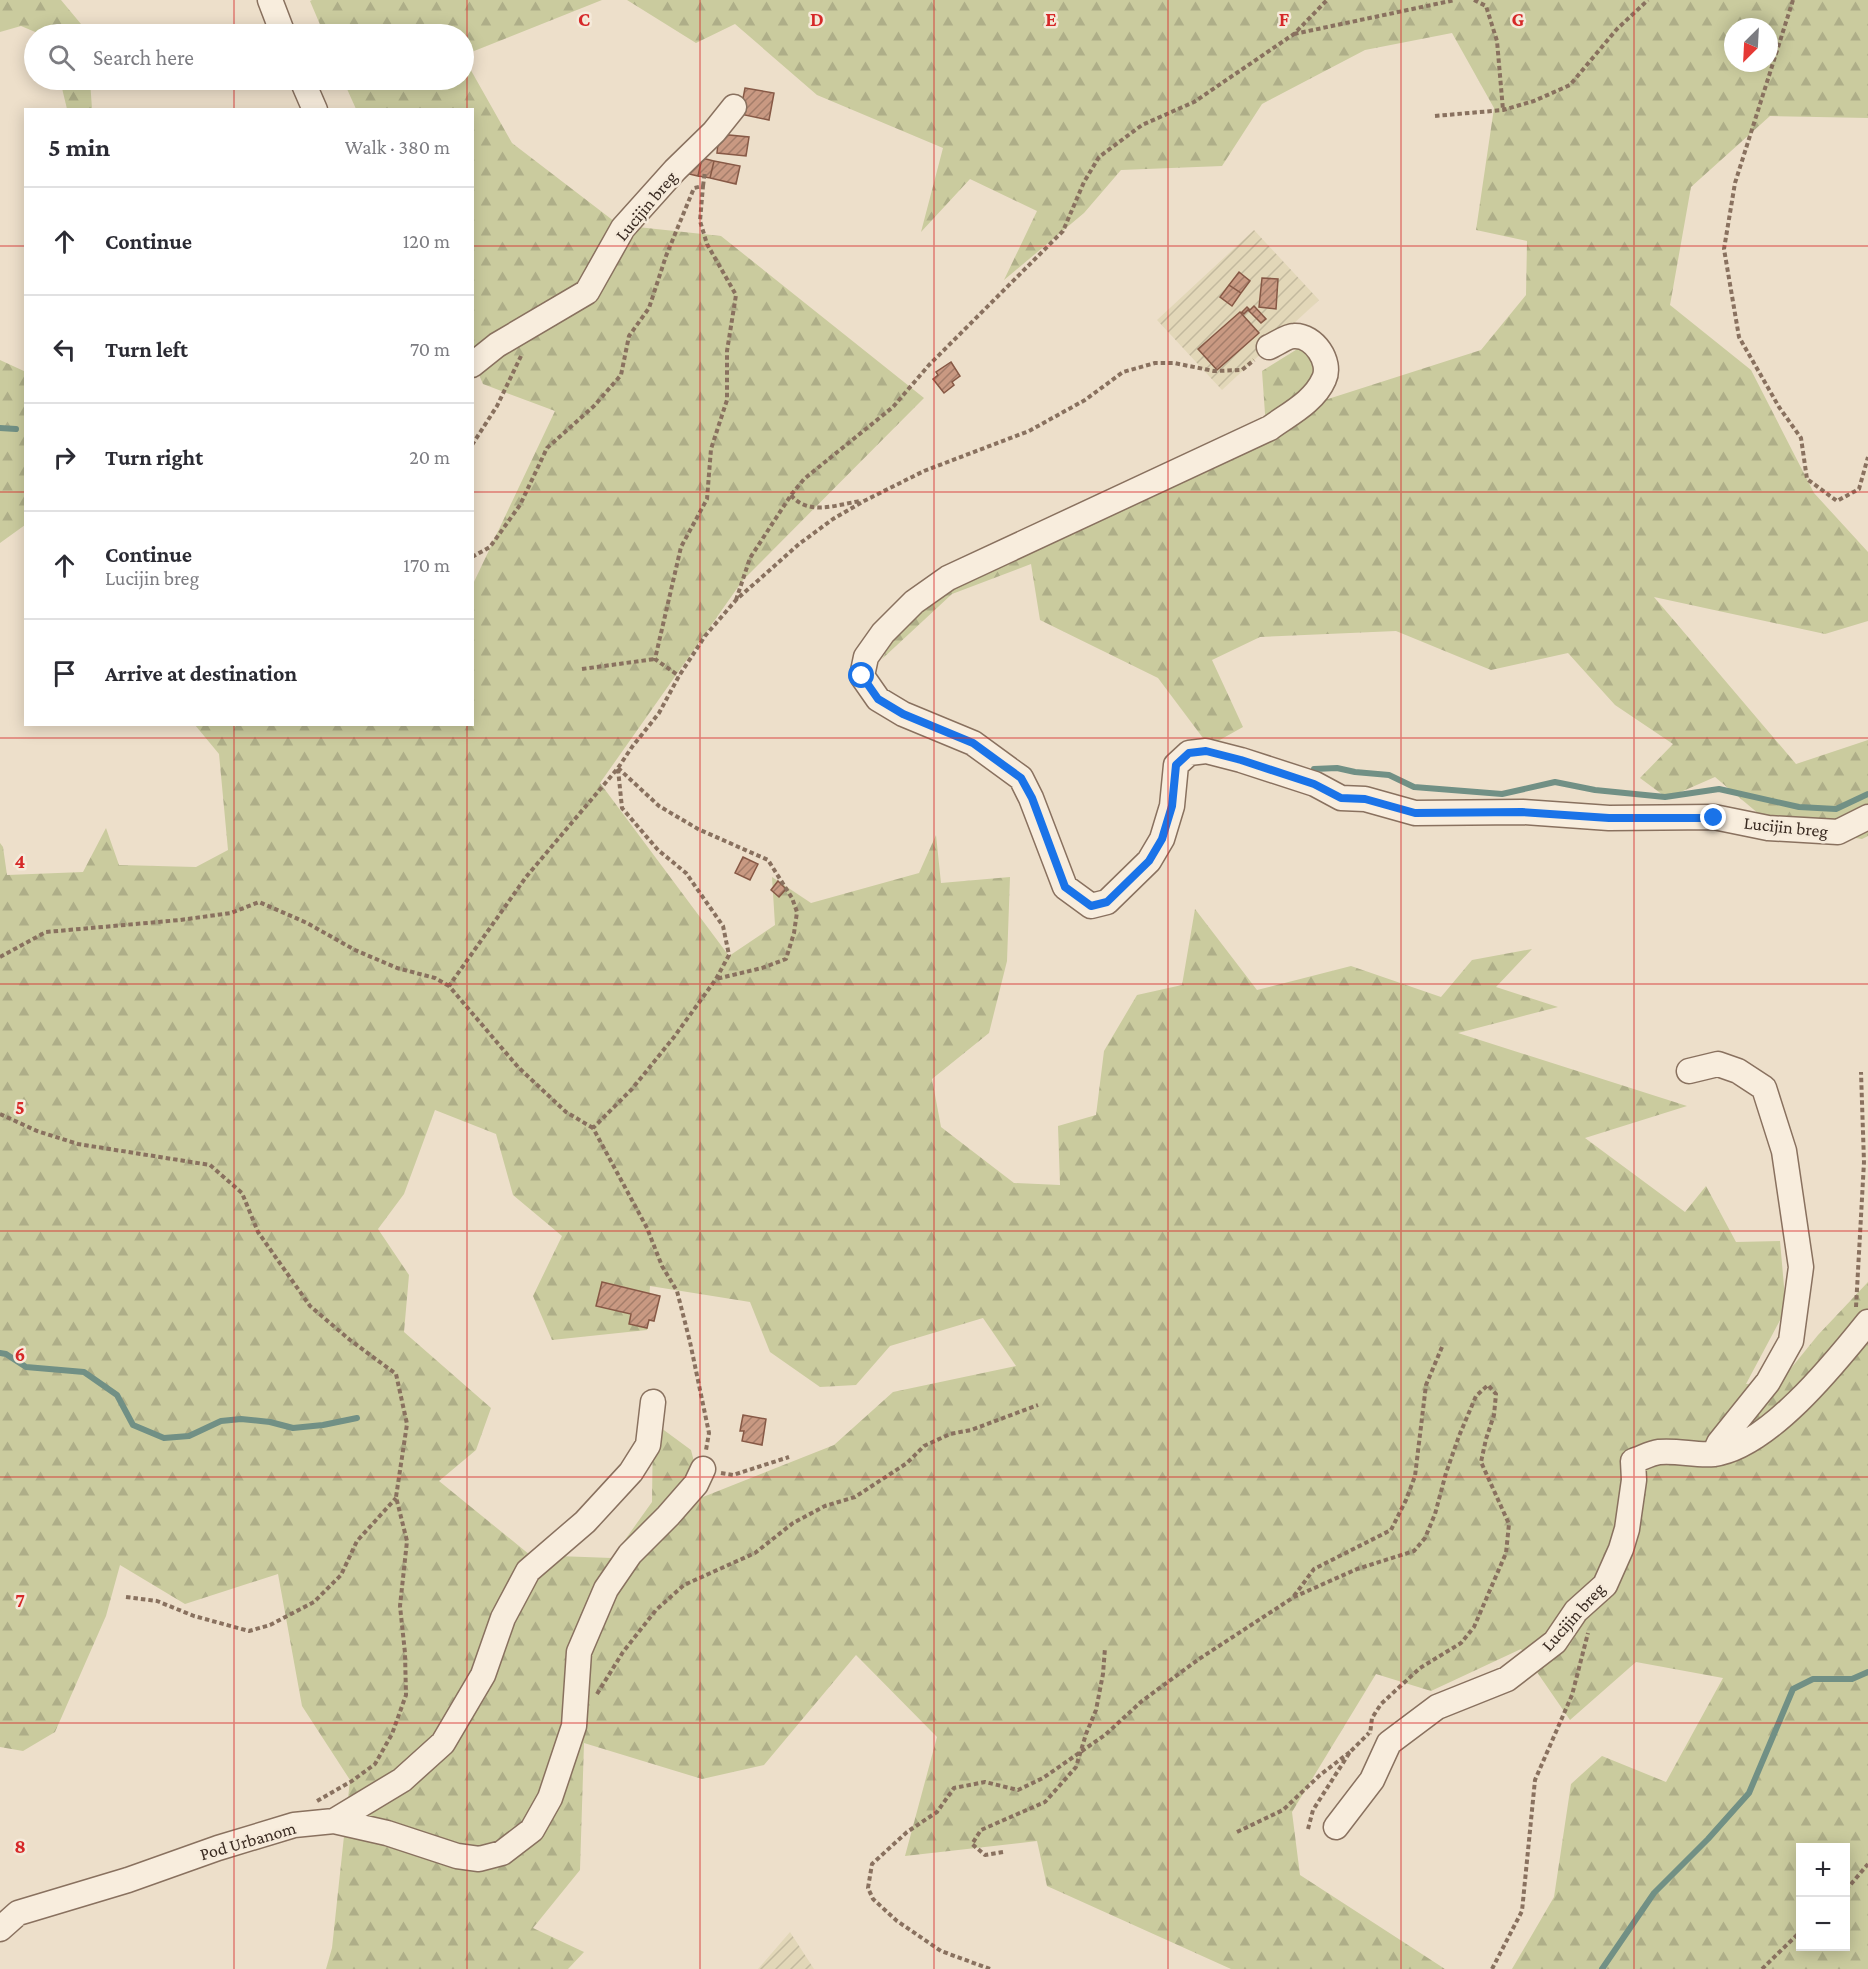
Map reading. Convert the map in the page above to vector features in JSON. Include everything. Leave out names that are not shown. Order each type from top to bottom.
[{"type":"street","points":[[270,0],[279,24]]},
{"type":"street","points":[[306,90],[314,108]]},
{"type":"street","name":"Lucijin breg","points":[[474,363],[525,327],[587,292],[623,228],[675,170],[714,132],[734,107]]},
{"type":"street","name":"Lucijin breg","points":[[1269,347],[1294,336],[1305,338],[1318,348],[1325,360],[1326,377],[1314,396],[1270,428],[948,578],[914,602],[884,633],[866,657],[862,676],[878,699],[903,714],[973,743],[1021,778],[1032,798],[1065,887],[1091,906],[1107,902],[1149,861],[1162,839],[1172,806],[1176,765],[1189,753],[1206,751],[1314,784],[1341,798],[1365,799],[1415,813],[1522,812],[1609,818],[1714,818],[1768,828],[1838,832],[1868,817]]},
{"type":"street","points":[[1689,1071],[1719,1064],[1738,1071],[1764,1088],[1784,1151],[1801,1267],[1791,1341],[1768,1382],[1719,1443],[1714,1454]]},
{"type":"street","name":"Lucijin breg","points":[[1336,1827],[1372,1780],[1379,1738],[1437,1707],[1506,1679],[1555,1642],[1576,1611],[1605,1585],[1621,1550],[1627,1528],[1634,1480],[1634,1461],[1658,1452],[1714,1454],[1739,1447],[1774,1424],[1825,1374],[1861,1320]]},
{"type":"street","points":[[334,1821],[402,1780],[443,1743],[483,1675],[503,1618],[528,1571],[585,1522],[637,1463],[648,1445],[653,1402]]},
{"type":"street","name":"Pod Urbanom","points":[[0,1929],[18,1913],[128,1880],[218,1848],[294,1825],[334,1821],[387,1833],[457,1856],[479,1858],[502,1853],[532,1830],[550,1798],[574,1726],[579,1652],[606,1589],[630,1554],[696,1484],[703,1469]]},
{"type":"path","points":[[736,600],[750,558],[804,479],[893,407],[929,365],[1064,231],[1084,182],[1099,157],[1142,125],[1194,102],[1294,34],[1327,0]]},
{"type":"path","points":[[1294,34],[1455,0]]},
{"type":"path","points":[[1474,0],[1486,6],[1497,41],[1503,110]]},
{"type":"path","points":[[1435,116],[1503,110],[1534,101],[1570,85],[1617,29],[1648,0]]},
{"type":"path","points":[[1793,0],[1734,183],[1724,249],[1739,337],[1779,407],[1801,438],[1808,479],[1837,501],[1859,489],[1868,457]]},
{"type":"path","points":[[474,555],[490,547],[520,505],[547,448],[594,406],[621,375],[629,336],[649,308],[666,256],[694,188],[703,186],[700,221],[707,244],[736,295],[727,351],[727,400],[711,449],[707,499],[681,547],[654,659]]},
{"type":"path","points":[[474,441],[496,406],[523,350],[525,327]]},
{"type":"path","points":[[449,986],[526,877],[618,768],[659,713],[679,676],[705,636],[736,600],[799,544],[833,519],[924,471],[1029,431],[1085,400],[1123,372],[1155,363],[1174,363],[1214,371],[1242,369],[1269,347]]},
{"type":"path","points":[[791,495],[798,503],[812,508],[864,501]]},
{"type":"path","points":[[582,669],[654,659],[679,676]]},
{"type":"path","points":[[593,1128],[632,1089],[674,1037],[716,979],[729,955],[723,926],[686,873],[658,850],[621,808],[618,768]]},
{"type":"path","points":[[618,768],[659,806],[698,829],[768,860],[792,898],[797,912],[794,933],[786,959],[762,968],[716,979]]},
{"type":"path","points":[[0,957],[46,932],[231,913],[259,902],[307,923],[354,950],[398,969],[435,978],[449,986],[518,1067],[566,1112],[593,1128],[647,1228],[662,1266],[677,1291],[690,1342],[709,1433],[703,1469],[733,1475],[789,1457]]},
{"type":"path","points":[[1861,1072],[1864,1173],[1856,1306],[1861,1320]]},
{"type":"path","points":[[0,1114],[37,1131],[78,1144],[210,1165],[242,1193],[258,1232],[310,1306],[350,1340],[396,1374],[407,1424],[396,1497],[407,1541],[400,1606],[405,1653],[406,1695],[392,1734],[375,1764],[313,1803],[300,1815],[294,1825]]},
{"type":"path","points":[[1294,1597],[1314,1569],[1391,1530],[1415,1476],[1426,1385],[1442,1347]]},
{"type":"path","points":[[990,1969],[941,1951],[897,1921],[873,1899],[868,1888],[872,1864],[907,1832],[938,1812],[954,1788],[985,1782],[1018,1790],[1043,1778],[1105,1735],[1142,1701],[1198,1659],[1294,1597],[1357,1569],[1414,1551],[1425,1538],[1435,1514],[1456,1445],[1476,1396],[1488,1385],[1496,1394],[1494,1415],[1481,1462],[1509,1524],[1506,1553],[1474,1627],[1461,1643],[1420,1668],[1381,1704],[1372,1718],[1379,1738],[1350,1752],[1320,1775],[1283,1810],[1237,1832]]},
{"type":"path","points":[[594,1699],[623,1652],[656,1610],[684,1585],[755,1553],[794,1523],[825,1506],[855,1497],[907,1463],[924,1446],[950,1434],[971,1430],[1038,1405]]},
{"type":"path","points":[[126,1597],[157,1601],[194,1616],[249,1631],[270,1625],[314,1602],[341,1575],[357,1541],[396,1497]]},
{"type":"path","points":[[1492,1969],[1522,1911],[1534,1780],[1572,1695],[1589,1629]]},
{"type":"path","points":[[1004,1852],[986,1855],[972,1844],[981,1830],[1045,1802],[1076,1767],[1096,1710],[1105,1648]]},
{"type":"path","points":[[1308,1829],[1313,1810],[1350,1752]]},
{"type":"path","points":[[1850,1884],[1868,1864]]},
{"type":"path","points":[[1762,1969],[1796,1936]]},
{"type":"shaded area","points":[[1254,230],[1319,300],[1222,390],[1157,320]]},
{"type":"shaded area","points":[[790,1932],[814,1969],[758,1969]]},
{"type":"green space","points":[[0,0],[61,0],[81,24],[24,24],[24,27],[21,26],[0,32]]},
{"type":"green space","points":[[602,0],[474,51],[474,24],[320,24],[310,1]]},
{"type":"green space","points":[[627,0],[1868,0],[1868,118],[1770,116],[1691,187],[1670,305],[1751,370],[1814,493],[1868,552],[1868,621],[1825,634],[1654,597],[1796,764],[1868,740],[1868,836],[1862,839],[1772,825],[1715,777],[1667,798],[1640,778],[1673,744],[1615,705],[1568,653],[1491,670],[1396,631],[1260,637],[1212,660],[1243,727],[1209,746],[1158,678],[1040,620],[1031,564],[952,594],[882,659],[915,602],[1266,428],[1262,371],[1307,343],[1328,399],[1481,350],[1526,295],[1527,241],[1476,230],[1494,108],[1452,33],[1365,50],[1262,104],[1222,166],[1121,170],[1084,213],[1004,280],[1037,211],[970,179],[921,232],[943,148],[817,95],[735,24],[696,43]]},
{"type":"green space","points":[[474,76],[512,143],[619,225],[721,236],[924,398],[743,580],[600,783],[729,956],[775,925],[772,877],[811,903],[919,873],[936,835],[941,883],[1010,877],[1007,961],[989,1033],[932,1079],[941,1127],[1014,1183],[1060,1185],[1058,1126],[1096,1115],[1104,1051],[1137,995],[1182,985],[1195,909],[1257,990],[1351,966],[1441,997],[1472,960],[1532,949],[1496,987],[1558,1007],[1458,1033],[1687,1106],[1585,1138],[1685,1212],[1706,1186],[1736,1242],[1780,1241],[1786,1309],[1746,1384],[1779,1383],[1818,1335],[1868,1282],[1868,1969],[1512,1969],[1554,1897],[1571,1784],[1602,1756],[1666,1782],[1723,1678],[1636,1662],[1570,1720],[1521,1649],[1431,1691],[1376,1674],[1292,1812],[1300,1875],[1445,1969],[1231,1969],[1047,1886],[1037,1841],[905,1856],[937,1737],[856,1655],[764,1765],[702,1779],[584,1743],[580,1870],[533,1928],[584,1952],[568,1969],[326,1969],[332,1948],[350,1780],[302,1706],[278,1574],[185,1604],[120,1565],[106,1616],[55,1732],[23,1751],[0,1747],[0,843],[3,847],[7,875],[83,872],[106,828],[119,865],[196,867],[228,850],[219,754],[196,726],[474,726],[474,582],[555,411],[483,384],[474,363],[474,108],[356,108],[347,90],[474,90]],"holes":[[[435,1110],[496,1134],[513,1195],[562,1236],[533,1296],[552,1340],[647,1330],[650,1286],[750,1302],[770,1352],[820,1387],[856,1385],[890,1346],[983,1318],[1016,1366],[893,1392],[834,1445],[703,1497],[691,1450],[653,1422],[652,1502],[612,1558],[530,1555],[439,1481],[476,1450],[491,1408],[404,1332],[409,1275],[378,1229],[404,1194]]]},
{"type":"green space","points":[[62,90],[91,90],[92,108],[67,108]]},
{"type":"green space","points":[[0,360],[24,371],[24,526],[0,543]]},
{"type":"building","points":[[745,88],[774,93],[769,120],[740,114]]},
{"type":"building","points":[[719,134],[749,137],[746,156],[717,153]]},
{"type":"building","points":[[692,156],[702,158],[698,176],[689,174]]},
{"type":"building","points":[[702,158],[714,161],[710,178],[698,176]]},
{"type":"building","points":[[714,161],[740,166],[736,184],[710,178]]},
{"type":"building","points":[[1239,272],[1250,281],[1241,293],[1229,285]]},
{"type":"building","points":[[1262,278],[1278,279],[1276,309],[1259,307]]},
{"type":"building","points":[[1229,285],[1241,293],[1232,306],[1220,297]]},
{"type":"building","points":[[1254,306],[1266,319],[1261,323],[1248,310],[1244,314],[1242,312],[1247,307],[1250,310]]},
{"type":"building","points":[[1240,312],[1259,333],[1217,370],[1198,349]]},
{"type":"building","points":[[951,362],[960,376],[944,393],[933,379],[938,375],[936,372]]},
{"type":"building","points":[[743,857],[758,864],[750,880],[735,873]]},
{"type":"building","points":[[778,881],[786,889],[779,897],[771,890]]},
{"type":"building","points":[[602,1282],[660,1296],[654,1321],[649,1320],[647,1328],[629,1324],[631,1314],[596,1306]]},
{"type":"building","points":[[743,1415],[766,1419],[762,1445],[742,1441],[744,1431],[740,1431]]},
{"type":"waterway","points":[[0,428],[16,429]]},
{"type":"waterway","points":[[1314,769],[1337,768],[1389,775],[1414,787],[1502,794],[1555,782],[1595,790],[1665,797],[1719,789],[1799,807],[1836,809],[1868,794]]},
{"type":"waterway","points":[[0,1353],[6,1354],[26,1367],[84,1372],[117,1395],[133,1425],[164,1438],[189,1436],[221,1421],[241,1419],[270,1422],[293,1428],[357,1418]]},
{"type":"waterway","points":[[1602,1969],[1654,1893],[1708,1839],[1749,1793],[1793,1689],[1813,1679],[1852,1679],[1868,1672]]},
{"type":"route","points":[[862,676],[878,699],[903,714],[973,743],[1021,778],[1032,798],[1065,887],[1091,906],[1107,902],[1149,861],[1162,839],[1172,806],[1176,765],[1189,753],[1206,751],[1241,760],[1314,784],[1341,798],[1365,799],[1415,813],[1522,812],[1609,818],[1714,818]]}]
